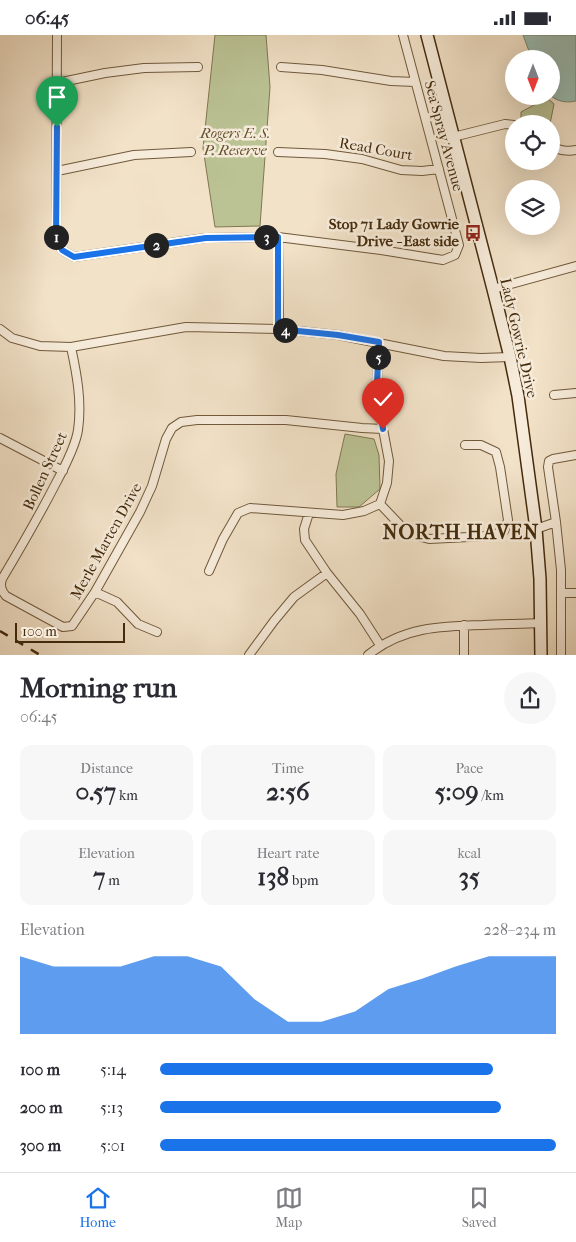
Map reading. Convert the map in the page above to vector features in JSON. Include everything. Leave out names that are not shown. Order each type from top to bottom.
[{"type":"main road","name":"Lady Gowrie Drive","points":[[427,35],[493,289],[518,396],[536,529],[541,655]]},
{"type":"street","points":[[57,35],[56,238],[62,250],[74,257],[206,238],[278,237],[278,329]]},
{"type":"street","name":"Sea Spray Avenue","points":[[278,237],[443,260],[455,255],[459,245],[403,35]]},
{"type":"street","points":[[57,83],[105,73],[144,68],[198,67]]},
{"type":"street","points":[[281,67],[322,70],[391,81],[415,82]]},
{"type":"street","points":[[453,137],[505,124]]},
{"type":"street","points":[[560,150],[570,151],[576,149]]},
{"type":"street","points":[[57,171],[134,155],[191,152]]},
{"type":"street","name":"Read Court","points":[[278,153],[325,154],[362,159],[401,170],[422,171],[439,169]]},
{"type":"street","points":[[493,289],[576,266]]},
{"type":"street","points":[[0,329],[12,337],[40,346],[72,347],[186,327],[278,329],[338,335],[444,356],[510,357]]},
{"type":"street","points":[[210,571],[223,539],[238,513],[250,507],[343,515],[364,511],[380,504],[387,483],[389,461],[377,383],[379,342]]},
{"type":"street","name":"Bollen Street","points":[[6,596],[1,588],[2,579],[31,531],[63,471],[78,433],[80,408],[72,347]]},
{"type":"street","points":[[554,395],[576,393]]},
{"type":"street","name":"Merle Marten Drive","points":[[6,596],[63,627],[72,626],[95,592],[140,512],[152,487],[166,439],[172,427],[181,422],[197,420],[286,420],[383,429]]},
{"type":"street","points":[[0,438],[63,471]]},
{"type":"street","points":[[380,504],[410,534],[429,539],[490,536],[504,531],[508,520],[496,452],[481,445],[464,445]]},
{"type":"street","points":[[561,655],[561,570],[548,467],[549,461],[553,459],[576,455]]},
{"type":"street","points":[[309,513],[304,529],[305,540],[380,645]]},
{"type":"street","points":[[536,529],[556,522]]},
{"type":"street","points":[[249,655],[294,597],[327,573]]},
{"type":"street","points":[[95,592],[117,602],[138,624],[157,632]]},
{"type":"street","points":[[561,593],[576,593]]},
{"type":"street","points":[[368,655],[380,645],[399,636],[434,627],[541,623]]},
{"type":"street","points":[[464,625],[464,655]]},
{"type":"green space","name":"Rogers E. S. P. Reserve","points":[[215,35],[266,35],[270,87],[260,226],[215,227],[203,148]]},
{"type":"green space","points":[[534,105],[554,105],[552,115],[521,115],[521,112]]},
{"type":"green space","points":[[345,434],[374,439],[379,455],[380,489],[359,507],[337,507],[336,474]]},
{"type":"water","points":[[523,35],[576,35],[576,101],[560,100],[560,50],[529,50]]},
{"type":"railway","points":[[0,631],[40,655]]},
{"type":"place","name":"Stop 71 Lady Gowrie Drive - East side","points":[[473,233]]},
{"type":"district","name":"NORTH HAVEN","points":[[461,532]]},
{"type":"route","points":[[57,127],[56,238],[62,250],[74,257],[206,238],[278,237],[278,329],[338,335],[379,342],[377,383],[383,429]]}]
